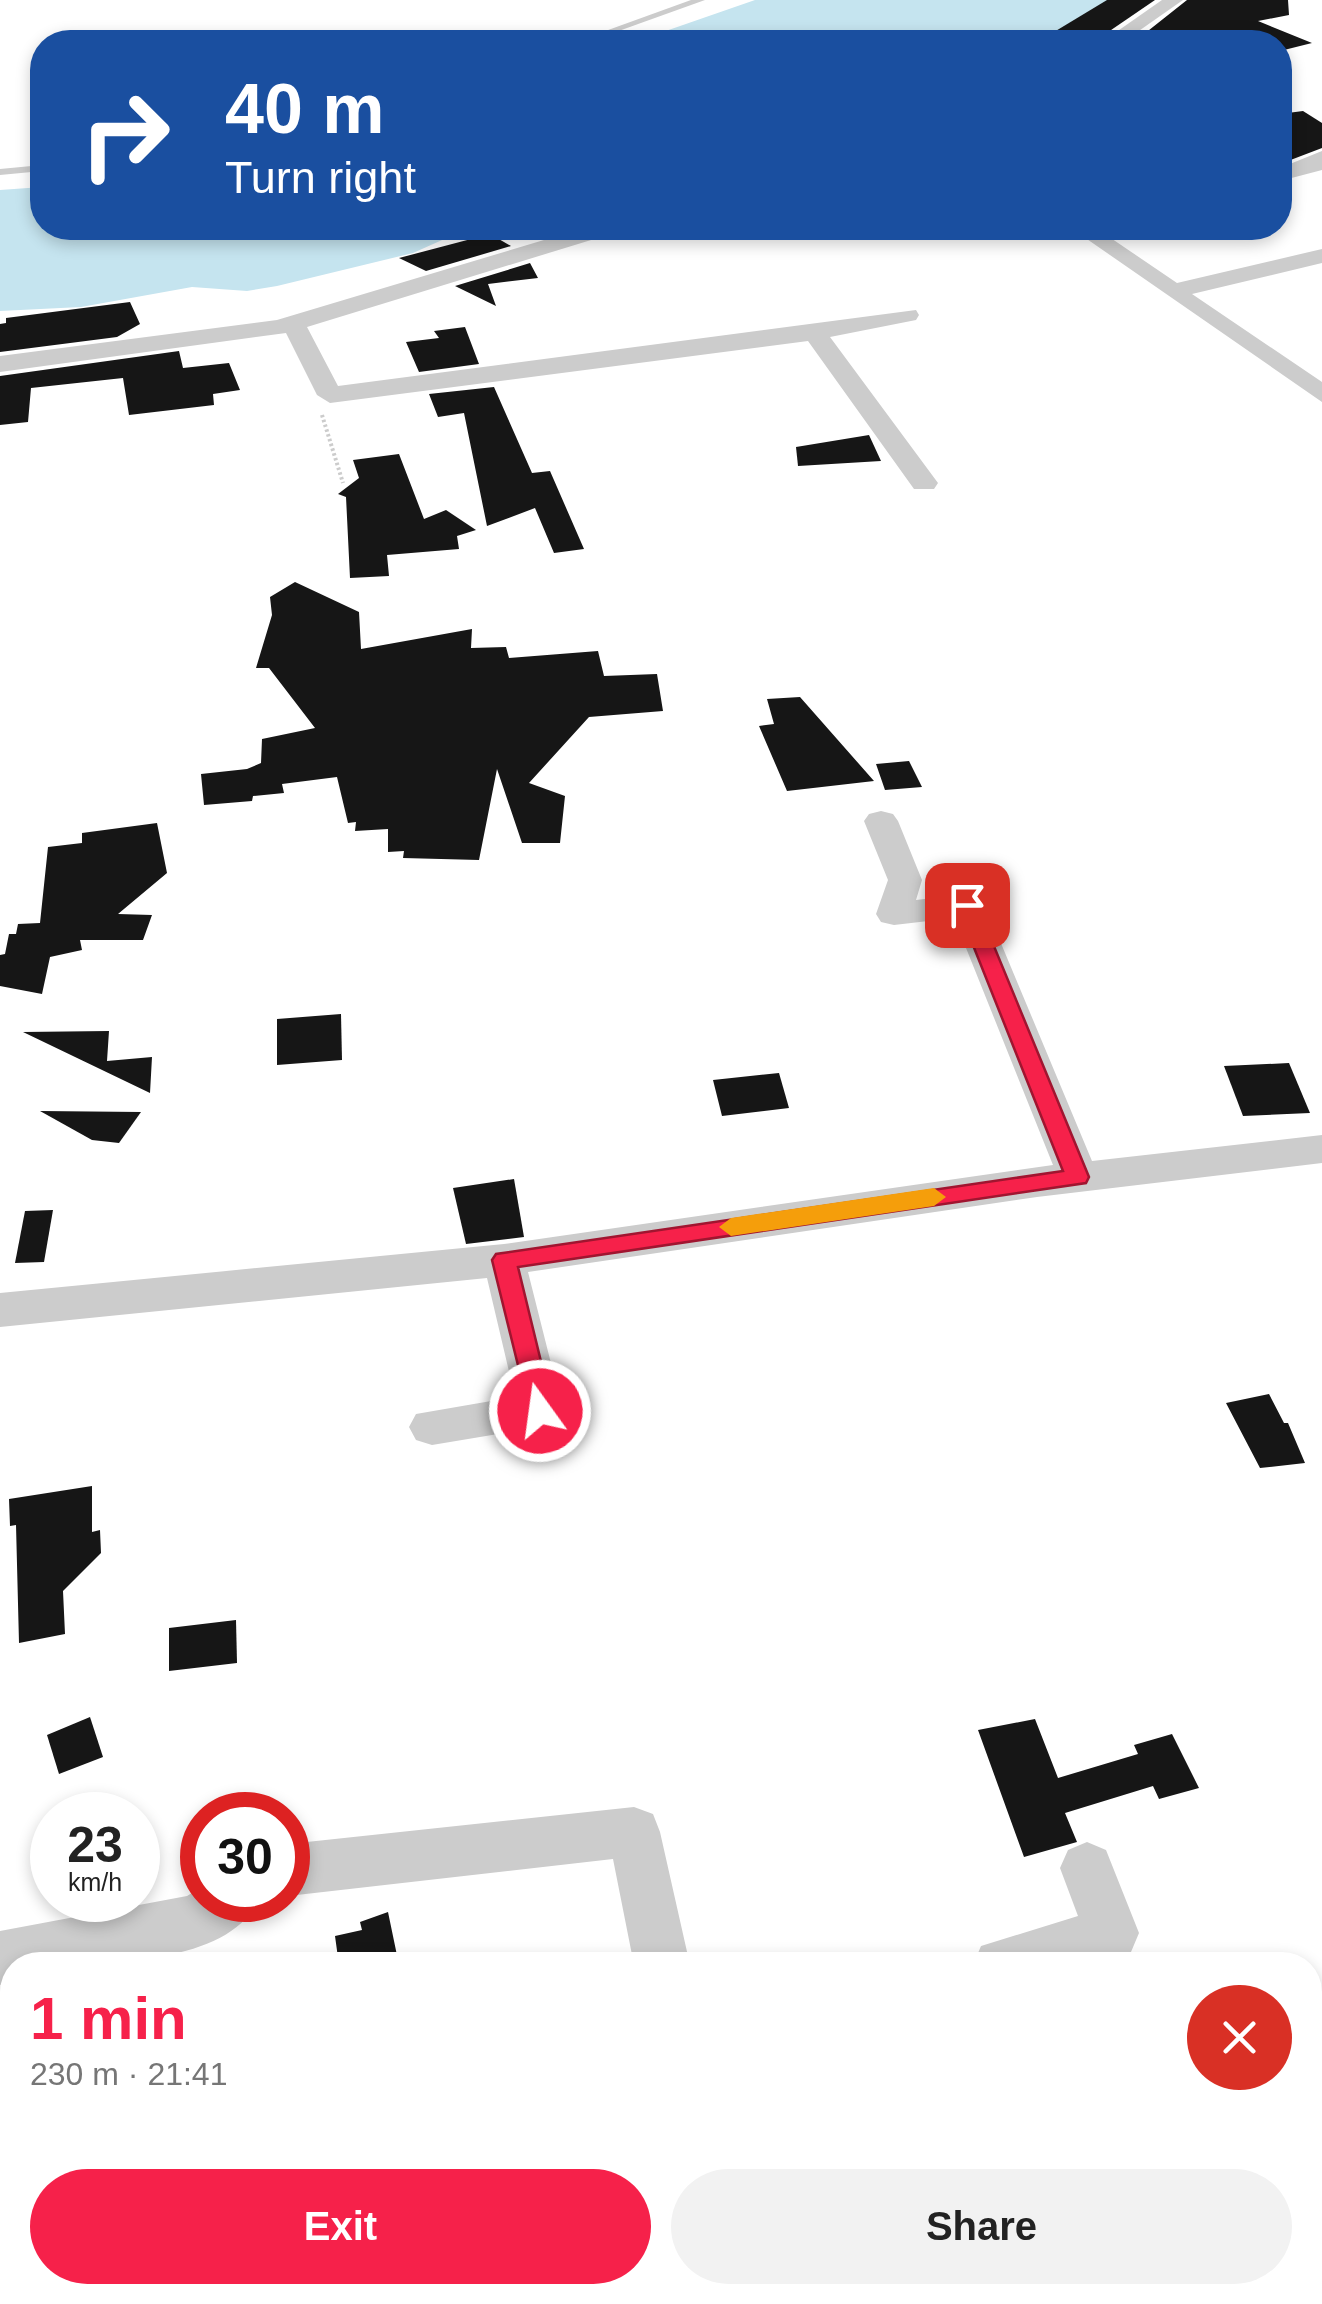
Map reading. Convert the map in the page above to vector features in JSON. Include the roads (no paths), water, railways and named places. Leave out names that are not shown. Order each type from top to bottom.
[{"type":"street","points":[[1129,30],[1174,0]]},
{"type":"street","points":[[1292,172],[1318,165],[1311,161],[1322,157]]},
{"type":"street","points":[[1292,181],[1308,190]]},
{"type":"street","points":[[0,364],[293,323],[566,240]]},
{"type":"street","points":[[1099,240],[1322,394]]},
{"type":"street","points":[[1172,291],[1322,256]]},
{"type":"street","points":[[293,323],[330,395],[453,363],[816,334],[907,315]]},
{"type":"street","points":[[816,334],[924,483]]},
{"type":"street","points":[[881,821],[905,880],[894,914],[967,905],[1078,1177]]},
{"type":"street","points":[[0,1310],[504,1260],[1078,1177],[1318,1158]]},
{"type":"street","points":[[432,1427],[540,1411],[504,1260]]},
{"type":"street","points":[[310,1868],[634,1832],[659,1952]]},
{"type":"street","points":[[1051,1952],[1112,1933],[1087,1868]]},
{"type":"street","points":[[32,1952],[191,1922]]},
{"type":"lane","points":[[614,30],[700,0]]},
{"type":"lane","points":[[0,172],[30,169]]},
{"type":"water","points":[[755,0],[1123,0],[1063,30],[669,30]]},
{"type":"water","points":[[30,188],[30,240],[442,240],[413,253],[247,291],[192,287],[81,307],[0,311],[0,190]]}]
